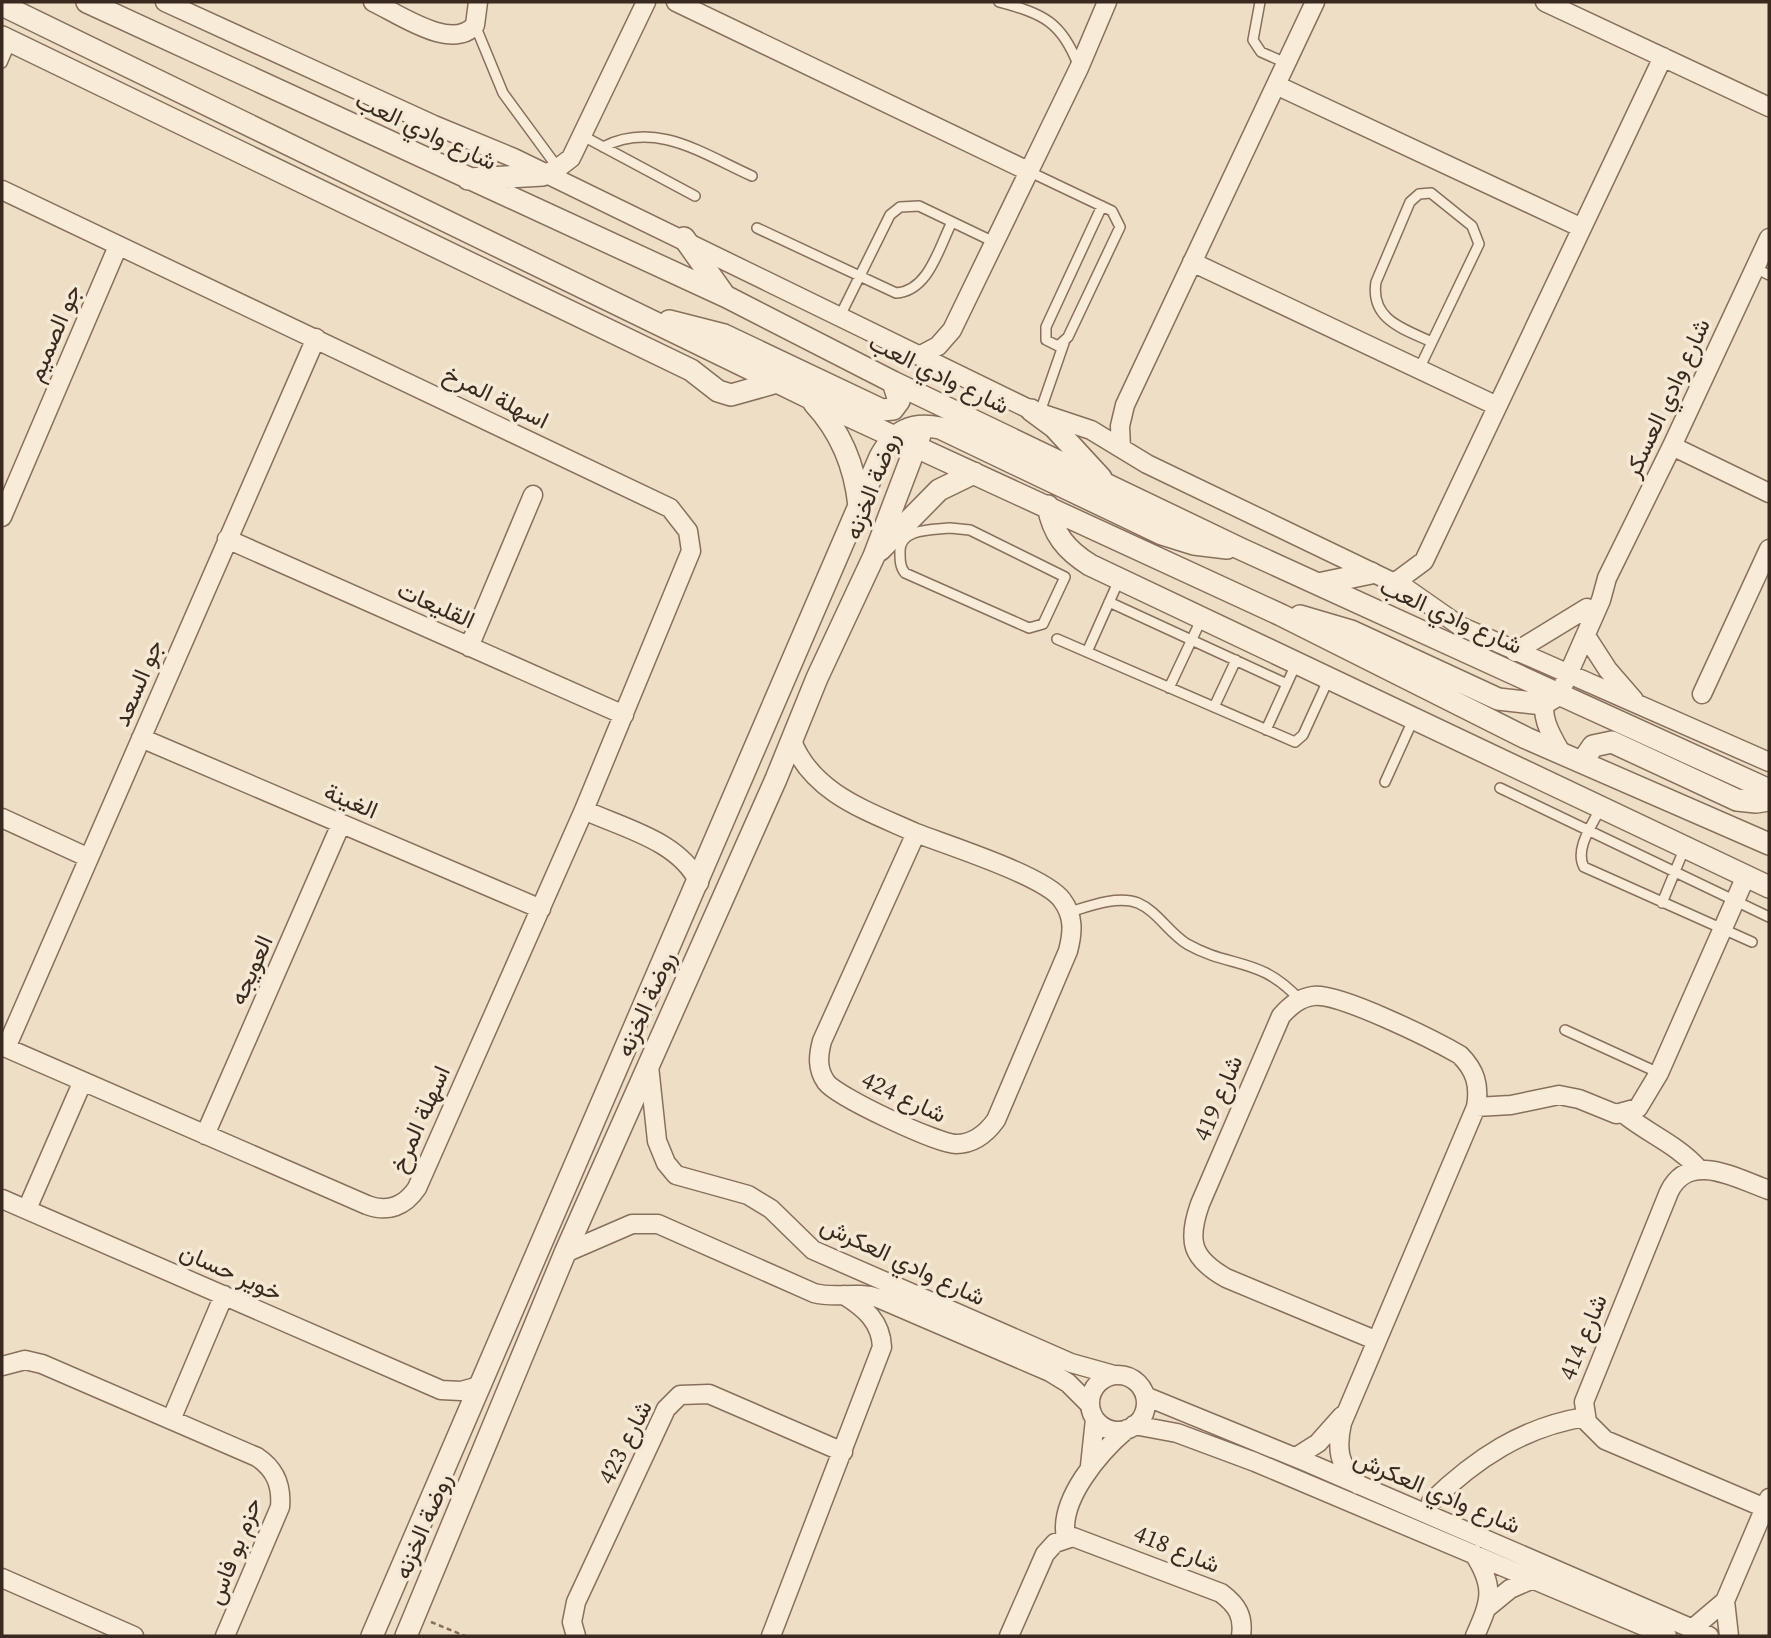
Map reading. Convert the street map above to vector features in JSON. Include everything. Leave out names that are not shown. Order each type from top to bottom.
[{"type":"street","name":"شارع وادي العب","points":[[87,2],[727,297],[893,382],[1241,549],[1555,686],[1769,790]]},
{"type":"street","points":[[165,2],[434,125],[514,158],[557,167],[577,191],[684,239],[839,318],[1035,411],[1091,430],[1147,464],[1424,599],[1455,623],[1516,652],[1555,686]]},
{"type":"street","points":[[373,2],[449,36],[467,33],[475,24],[478,2]]},
{"type":"street","points":[[466,179],[557,167],[583,136],[646,2]]},
{"type":"street","points":[[676,2],[1028,171]]},
{"type":"street","points":[[1121,448],[1120,426],[1125,405],[1315,2]]},
{"type":"street","points":[[1545,2],[1769,107]]},
{"type":"street","points":[[919,356],[938,346],[952,330],[1079,68],[1102,4]]},
{"type":"street","points":[[2,5],[12,16],[442,219],[810,398],[893,436],[911,427],[919,436],[974,473],[1280,615],[1572,758],[1769,844]]},
{"type":"street","points":[[6,40],[691,370],[724,394],[737,395],[777,382]]},
{"type":"street","points":[[1424,599],[1424,561],[1663,57]]},
{"type":"street","points":[[1276,85],[1582,228]]},
{"type":"street","points":[[557,167],[577,191]]},
{"type":"street","name":"اسهلة المرخ","points":[[2,190],[316,338],[677,514],[691,540],[690,561],[541,909],[417,1188],[403,1203],[394,1208],[376,1208],[4,1047]]},
{"type":"street","points":[[394,229],[442,219]]},
{"type":"street","name":"شارع وادي العسكر","points":[[1555,686],[1586,636],[1606,578],[1762,272],[1769,238]]},
{"type":"street","points":[[684,239],[727,297]]},
{"type":"street","name":"جو الصميم","points":[[2,517],[118,246]]},
{"type":"street","points":[[1192,262],[1497,406]]},
{"type":"street","points":[[643,317],[693,325],[724,335],[882,410],[893,410],[899,401],[893,382]]},
{"type":"street","points":[[952,330],[950,358],[958,375]]},
{"type":"street","name":"جو السعد","points":[[4,1047],[316,338]]},
{"type":"street","name":"روضة الخزنه","points":[[406,1636],[565,1253],[776,779],[817,678],[874,556],[919,436],[916,392]]},
{"type":"street","points":[[810,398],[833,425],[849,456],[859,508]]},
{"type":"street","points":[[1091,430],[1125,405]]},
{"type":"street","points":[[1035,411],[1054,427],[1110,487]]},
{"type":"street","points":[[919,436],[949,432],[1162,534],[1194,544],[1241,549]]},
{"type":"street","name":"روضة الخزنه","points":[[372,1636],[699,883],[880,457],[893,436]]},
{"type":"street","points":[[1672,446],[1769,493]]},
{"type":"street","points":[[874,556],[939,490],[974,473]]},
{"type":"street","points":[[469,647],[533,495]]},
{"type":"street","points":[[1048,506],[1057,535],[1076,556],[1119,579],[1769,887]]},
{"type":"street","name":"القليعات","points":[[227,539],[625,715]]},
{"type":"street","points":[[1702,694],[1769,549]]},
{"type":"street","points":[[1393,584],[1424,561]]},
{"type":"street","points":[[1318,584],[1371,573]]},
{"type":"street","name":"شارع وادي العسكر","points":[[1555,686],[1587,608],[1596,589],[1606,578]]},
{"type":"street","points":[[1516,652],[1587,608]]},
{"type":"street","points":[[1280,615],[1335,624],[1498,699],[1555,686],[1644,708],[1769,762]]},
{"type":"street","points":[[1586,636],[1608,670],[1644,708]]},
{"type":"street","points":[[791,668],[817,678]]},
{"type":"street","points":[[1555,686],[1547,725],[1572,758]]},
{"type":"street","name":"الغينة","points":[[141,738],[541,909]]},
{"type":"street","points":[[792,741],[800,759],[813,775],[839,797],[916,833],[1050,888],[1070,912]]},
{"type":"street","points":[[1572,758],[1593,746],[1612,742],[1737,800],[1769,800]]},
{"type":"street","points":[[776,779],[790,773],[813,775]]},
{"type":"street","points":[[584,810],[678,853],[690,866],[699,883]]},
{"type":"street","points":[[2,818],[89,858]]},
{"type":"street","name":"العويجه","points":[[205,1135],[341,824]]},
{"type":"street","name":"شارع 424","points":[[916,833],[822,1041],[819,1052],[822,1075],[837,1093],[947,1143],[959,1144],[981,1137],[996,1120],[1068,951],[1072,937],[1070,912]]},
{"type":"street","points":[[678,853],[715,845]]},
{"type":"street","points":[[1624,1114],[1643,1102],[1659,1073],[1746,876]]},
{"type":"street","points":[[1300,1000],[1313,996],[1338,999],[1460,1055],[1476,1079],[1476,1107],[1347,1410],[1338,1450],[1349,1476],[1359,1485]]},
{"type":"street","name":"شارع 419","points":[[1300,1000],[1290,1006],[1275,1028],[1200,1204],[1192,1226],[1192,1240],[1197,1254],[1207,1267],[1226,1278],[1375,1340]]},
{"type":"street","name":"شارع وادي العكرش","points":[[649,1062],[657,1141],[666,1163],[677,1175],[748,1195],[760,1202],[819,1254],[1071,1363],[1114,1375]]},
{"type":"street","points":[[27,1209],[82,1083]]},
{"type":"street","points":[[1476,1107],[1511,1105],[1559,1095],[1579,1099],[1608,1113],[1624,1114],[1650,1133],[1674,1144],[1698,1168],[1714,1170],[1769,1190]]},
{"type":"street","name":"شارع 414","points":[[1698,1168],[1677,1178],[1669,1192],[1586,1393],[1585,1417],[1590,1428],[1605,1440],[1767,1503],[1724,1601],[1700,1633]]},
{"type":"street","name":"خوير حسان","points":[[2,1199],[441,1390],[461,1391],[479,1386]]},
{"type":"street","points":[[565,1253],[620,1228],[647,1222],[667,1227],[814,1293],[859,1294],[878,1298],[1050,1372],[1068,1383],[1109,1429],[1130,1427]]},
{"type":"street","points":[[172,1420],[224,1295]]},
{"type":"street","points":[[771,1636],[882,1347],[881,1336],[872,1317],[844,1295]]},
{"type":"street","name":"حزم بو فاس","points":[[2,1366],[25,1360],[42,1364],[257,1457],[272,1470],[280,1488],[277,1517],[225,1636]]},
{"type":"street","points":[[1009,1636],[1045,1554],[1066,1538],[1067,1513],[1090,1466],[1144,1412],[1145,1396],[1142,1388],[1130,1377],[1114,1375],[1099,1382],[1093,1412],[1090,1466]]},
{"type":"street","name":"خوير حسان","points":[[441,1390],[464,1421]]},
{"type":"street","name":"شارع 423","points":[[576,1636],[572,1622],[576,1602],[666,1409],[680,1395],[709,1394],[843,1452]]},
{"type":"street","name":"شارع وادي العكرش","points":[[1145,1396],[1296,1457],[1700,1633]]},
{"type":"street","points":[[1296,1457],[1327,1434],[1347,1410]]},
{"type":"street","points":[[1431,1502],[1452,1481],[1501,1446],[1538,1429],[1585,1417]]},
{"type":"street","name":"شارع وادي العكرش","points":[[1130,1427],[1177,1433],[1206,1443],[1667,1636]]},
{"type":"street","name":"شارع 418","points":[[1066,1538],[1081,1538],[1221,1593],[1234,1603],[1241,1614],[1241,1636]]},
{"type":"street","points":[[1474,1554],[1486,1574],[1488,1607]]},
{"type":"street","points":[[2,1578],[134,1636]]},
{"type":"street","points":[[1475,1636],[1488,1607],[1510,1589],[1533,1578]]},
{"type":"street","points":[[1724,1601],[1729,1636]]},
{"type":"lane","points":[[999,2],[1034,14],[1057,27],[1070,44],[1079,68]]},
{"type":"lane","points":[[1260,2],[1253,40],[1261,52],[1286,63]]},
{"type":"lane","points":[[475,24],[499,86],[557,167]]},
{"type":"lane","points":[[2,63],[6,40]]},
{"type":"lane","points":[[603,147],[628,137],[654,135],[752,176]]},
{"type":"lane","points":[[583,136],[695,196]]},
{"type":"lane","points":[[1028,171],[1102,206],[1117,216],[1119,232],[1064,343],[1035,411]]},
{"type":"lane","points":[[1419,369],[1475,256],[1478,237],[1472,226],[1441,199],[1424,192],[1410,202],[1376,282],[1375,296],[1379,310],[1389,321],[1432,342]]},
{"type":"lane","points":[[839,318],[890,215],[900,207],[919,206],[994,242]]},
{"type":"lane","points":[[1064,343],[1058,345],[1046,340],[1046,327],[1102,206]]},
{"type":"lane","points":[[757,228],[889,292],[911,290],[922,281],[952,222]]},
{"type":"lane","points":[[1065,577],[963,528],[911,534],[903,539],[900,548],[901,566],[905,573],[1029,628],[1043,624],[1076,556]]},
{"type":"lane","points":[[1087,652],[1119,579]]},
{"type":"lane","points":[[1109,602],[1287,684]]},
{"type":"lane","points":[[1168,688],[1202,618]]},
{"type":"lane","points":[[1058,639],[1266,730],[1298,741],[1329,678]]},
{"type":"lane","points":[[1214,707],[1236,660]]},
{"type":"lane","points":[[1266,730],[1297,663]]},
{"type":"lane","points":[[1385,782],[1414,718]]},
{"type":"lane","points":[[1500,788],[1769,917]]},
{"type":"lane","points":[[1601,807],[1580,854],[1584,867],[1752,942]]},
{"type":"lane","points":[[1662,903],[1685,847]]},
{"type":"lane","points":[[1070,912],[1108,902],[1138,903],[1188,944],[1262,969],[1281,980],[1300,1000]]},
{"type":"lane","points":[[1565,1030],[1659,1073]]},
{"type":"path","points":[[415,1615],[465,1636]]}]
